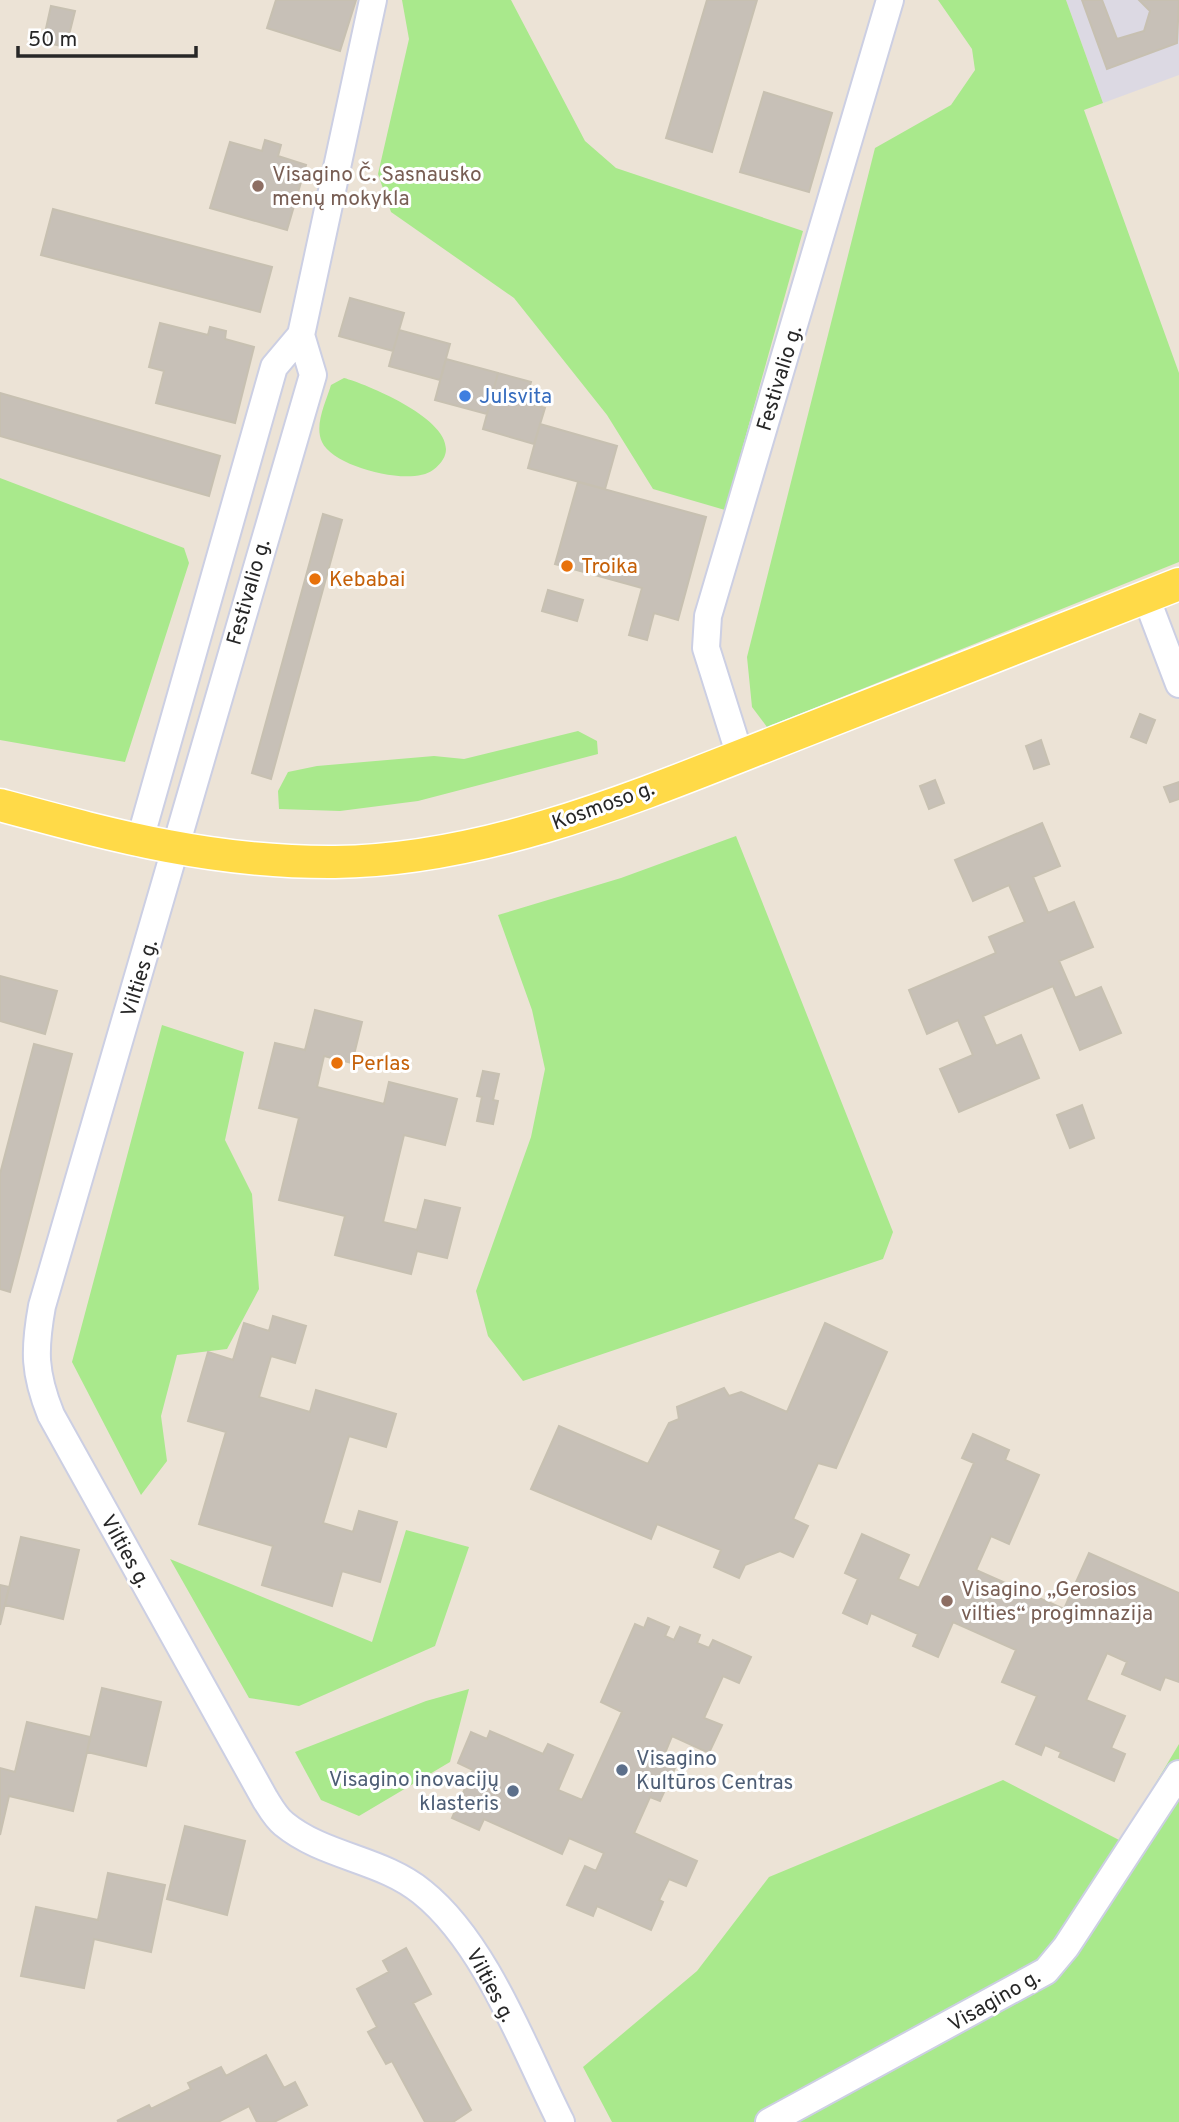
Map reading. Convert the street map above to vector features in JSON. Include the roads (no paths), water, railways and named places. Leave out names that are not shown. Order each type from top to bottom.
[{"type":"main road","name":"Kosmoso g.","points":[[0,804],[139,843],[276,861],[336,862],[380,859],[457,847],[550,825],[740,756],[1179,584]]},
{"type":"street","name":"Festivalio g.","points":[[139,843],[274,367],[301,335],[373,0]]},
{"type":"street","name":"Festivalio g.","points":[[740,756],[706,648],[708,616],[890,0]]},
{"type":"street","name":"Festivalio g.","points":[[173,849],[313,375],[301,335]]},
{"type":"street","points":[[1146,597],[1179,684]]},
{"type":"street","name":"Vilties g.","points":[[173,849],[170,873],[42,1307],[36,1340],[39,1384],[51,1415],[265,1799],[282,1823],[311,1842],[390,1872],[420,1890],[451,1917],[478,1957],[561,2122]]},
{"type":"street","name":"Visagino g.","points":[[769,2122],[1046,1972],[1066,1947],[1179,1774]]},
{"type":"place","name":"Visagino Č. Sasnausko menų mokykla","points":[[258,186]]},
{"type":"place","name":"Julsvita","points":[[465,396]]},
{"type":"place","name":"Troika","points":[[567,566]]},
{"type":"place","name":"Kebabai","points":[[315,579]]},
{"type":"place","name":"Perlas","points":[[337,1063]]},
{"type":"place","name":"Visagino „Gerosios vilties“ progimnazija","points":[[947,1601]]},
{"type":"place","name":"Visagino Kultūros Centras","points":[[622,1770]]},
{"type":"place","name":"Visagino inovacijų klasteris","points":[[513,1791]]}]
